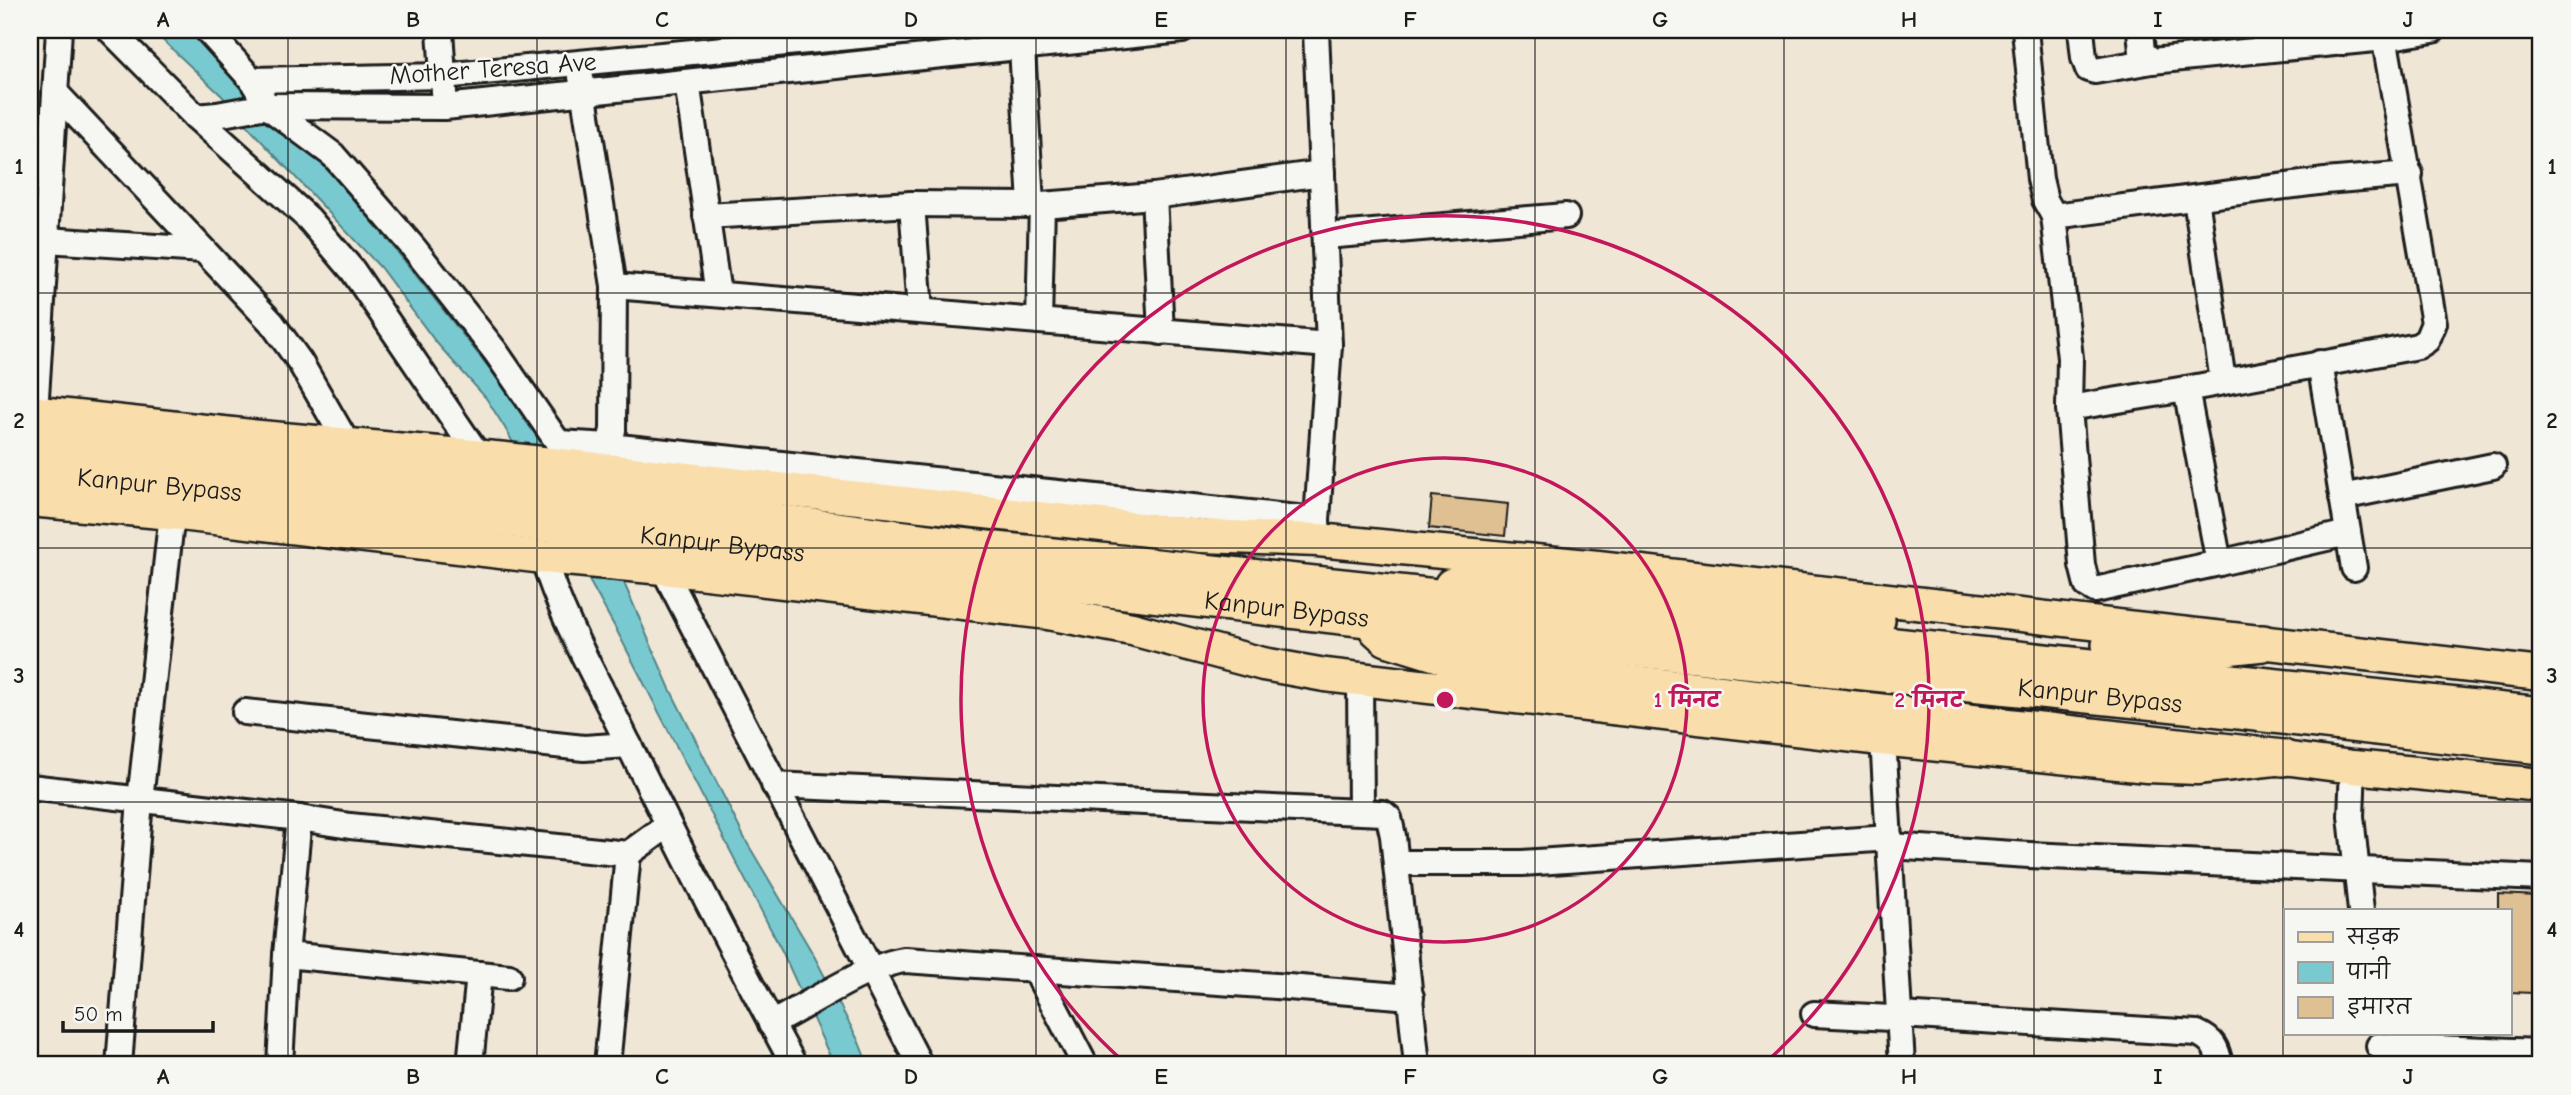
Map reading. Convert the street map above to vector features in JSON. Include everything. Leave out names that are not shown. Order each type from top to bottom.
[{"type":"highway","name":"Kanpur Bypass","points":[[32,422],[960,546],[2541,715]]},
{"type":"highway","name":"Kanpur Bypass","points":[[30,472],[459,514],[1540,639],[2186,705],[2541,746]]},
{"type":"highway","points":[[1394,593],[1502,579],[2156,649],[2197,650],[2263,643]]},
{"type":"highway","points":[[1363,618],[1387,638],[1474,665],[2283,758]]},
{"type":"main road","points":[[32,422],[493,458],[566,458],[1202,536],[1317,530],[1598,566],[2541,674]]},
{"type":"main road","points":[[30,500],[172,513],[1048,613],[1132,629],[1263,664],[1325,675],[1881,739],[2147,766],[2197,768],[2283,758],[2541,785]]},
{"type":"street","points":[[32,422],[59,30]]},
{"type":"street","points":[[110,30],[207,116],[309,219],[353,271],[493,458]]},
{"type":"street","points":[[207,30],[252,80],[263,108],[333,155],[413,247],[495,351],[566,458],[609,446],[1317,530],[1329,345],[1316,30]]},
{"type":"street","points":[[440,30],[445,107]]},
{"type":"street","points":[[252,80],[443,76],[922,30]]},
{"type":"street","name":"Mother Teresa Ave","points":[[207,116],[263,108],[445,107],[687,82],[1017,41],[1182,30]]},
{"type":"street","points":[[2025,30],[2040,179],[2045,200],[2054,216],[2070,358],[2069,408],[2082,565],[2087,585],[2095,590],[2348,533]]},
{"type":"street","points":[[2081,30],[2084,58],[2088,69],[2095,71],[2152,61],[2433,30]]},
{"type":"street","points":[[2140,30],[2142,52],[2152,61]]},
{"type":"street","points":[[2069,408],[2418,346],[2427,340],[2434,324],[2384,34]]},
{"type":"street","points":[[1017,41],[1037,205],[1039,321]]},
{"type":"street","points":[[579,63],[614,286],[613,430],[609,446]]},
{"type":"street","points":[[687,82],[718,294]]},
{"type":"street","points":[[55,92],[272,323],[300,362],[348,445]]},
{"type":"street","points":[[706,216],[912,204],[1037,205],[1154,196],[1322,173]]},
{"type":"street","points":[[2054,216],[2325,181],[2410,174]]},
{"type":"street","points":[[1154,196],[1161,332]]},
{"type":"street","points":[[2196,199],[2223,381]]},
{"type":"street","points":[[912,204],[920,311]]},
{"type":"street","points":[[1325,236],[1566,216]]},
{"type":"street","points":[[46,240],[203,250]]},
{"type":"street","points":[[614,286],[1329,345]]},
{"type":"street","points":[[2320,363],[2354,568]]},
{"type":"street","points":[[2186,389],[2218,563]]},
{"type":"street","points":[[2342,497],[2493,466]]},
{"type":"street","points":[[119,1065],[140,800],[172,513]]},
{"type":"street","points":[[552,558],[549,577],[629,745],[794,1065]]},
{"type":"street","points":[[663,568],[920,1065]]},
{"type":"street","points":[[1360,678],[1361,810]]},
{"type":"street","points":[[245,712],[584,748],[629,745]]},
{"type":"street","points":[[1881,739],[1890,842],[1902,1065]]},
{"type":"street","points":[[2353,767],[2351,816],[2361,909]]},
{"type":"street","points":[[774,785],[1383,813],[1389,818],[1396,863],[1417,1065]]},
{"type":"street","points":[[30,787],[299,818],[350,827],[628,854],[668,825]]},
{"type":"street","points":[[280,1065],[286,956],[299,818]]},
{"type":"street","points":[[1396,863],[1522,863],[1890,842],[2029,855],[2541,878]]},
{"type":"street","points":[[607,1065],[628,854]]},
{"type":"street","points":[[286,956],[509,977]]},
{"type":"street","points":[[771,1024],[870,971],[905,960],[1411,997]]},
{"type":"street","points":[[1035,969],[1085,1065]]},
{"type":"street","points":[[470,1065],[479,974]]},
{"type":"street","points":[[1814,1014],[1891,1018],[1900,1015],[2197,1033],[2210,1039],[2218,1053],[2220,1065]]},
{"type":"street","points":[[2379,1048],[2541,1052]]},
{"type":"water","points":[[152,30],[193,30],[295,138],[342,182],[543,436],[621,576],[670,689],[746,841],[813,954],[858,1040],[868,1065],[834,1065],[783,953],[616,629],[486,398],[435,341],[380,267],[222,96]]},
{"type":"building","points":[[1432,496],[1508,504],[1505,536],[1429,528]]},
{"type":"building","points":[[2498,894],[2539,896],[2533,993],[2512,992],[2512,909],[2498,909]]}]
